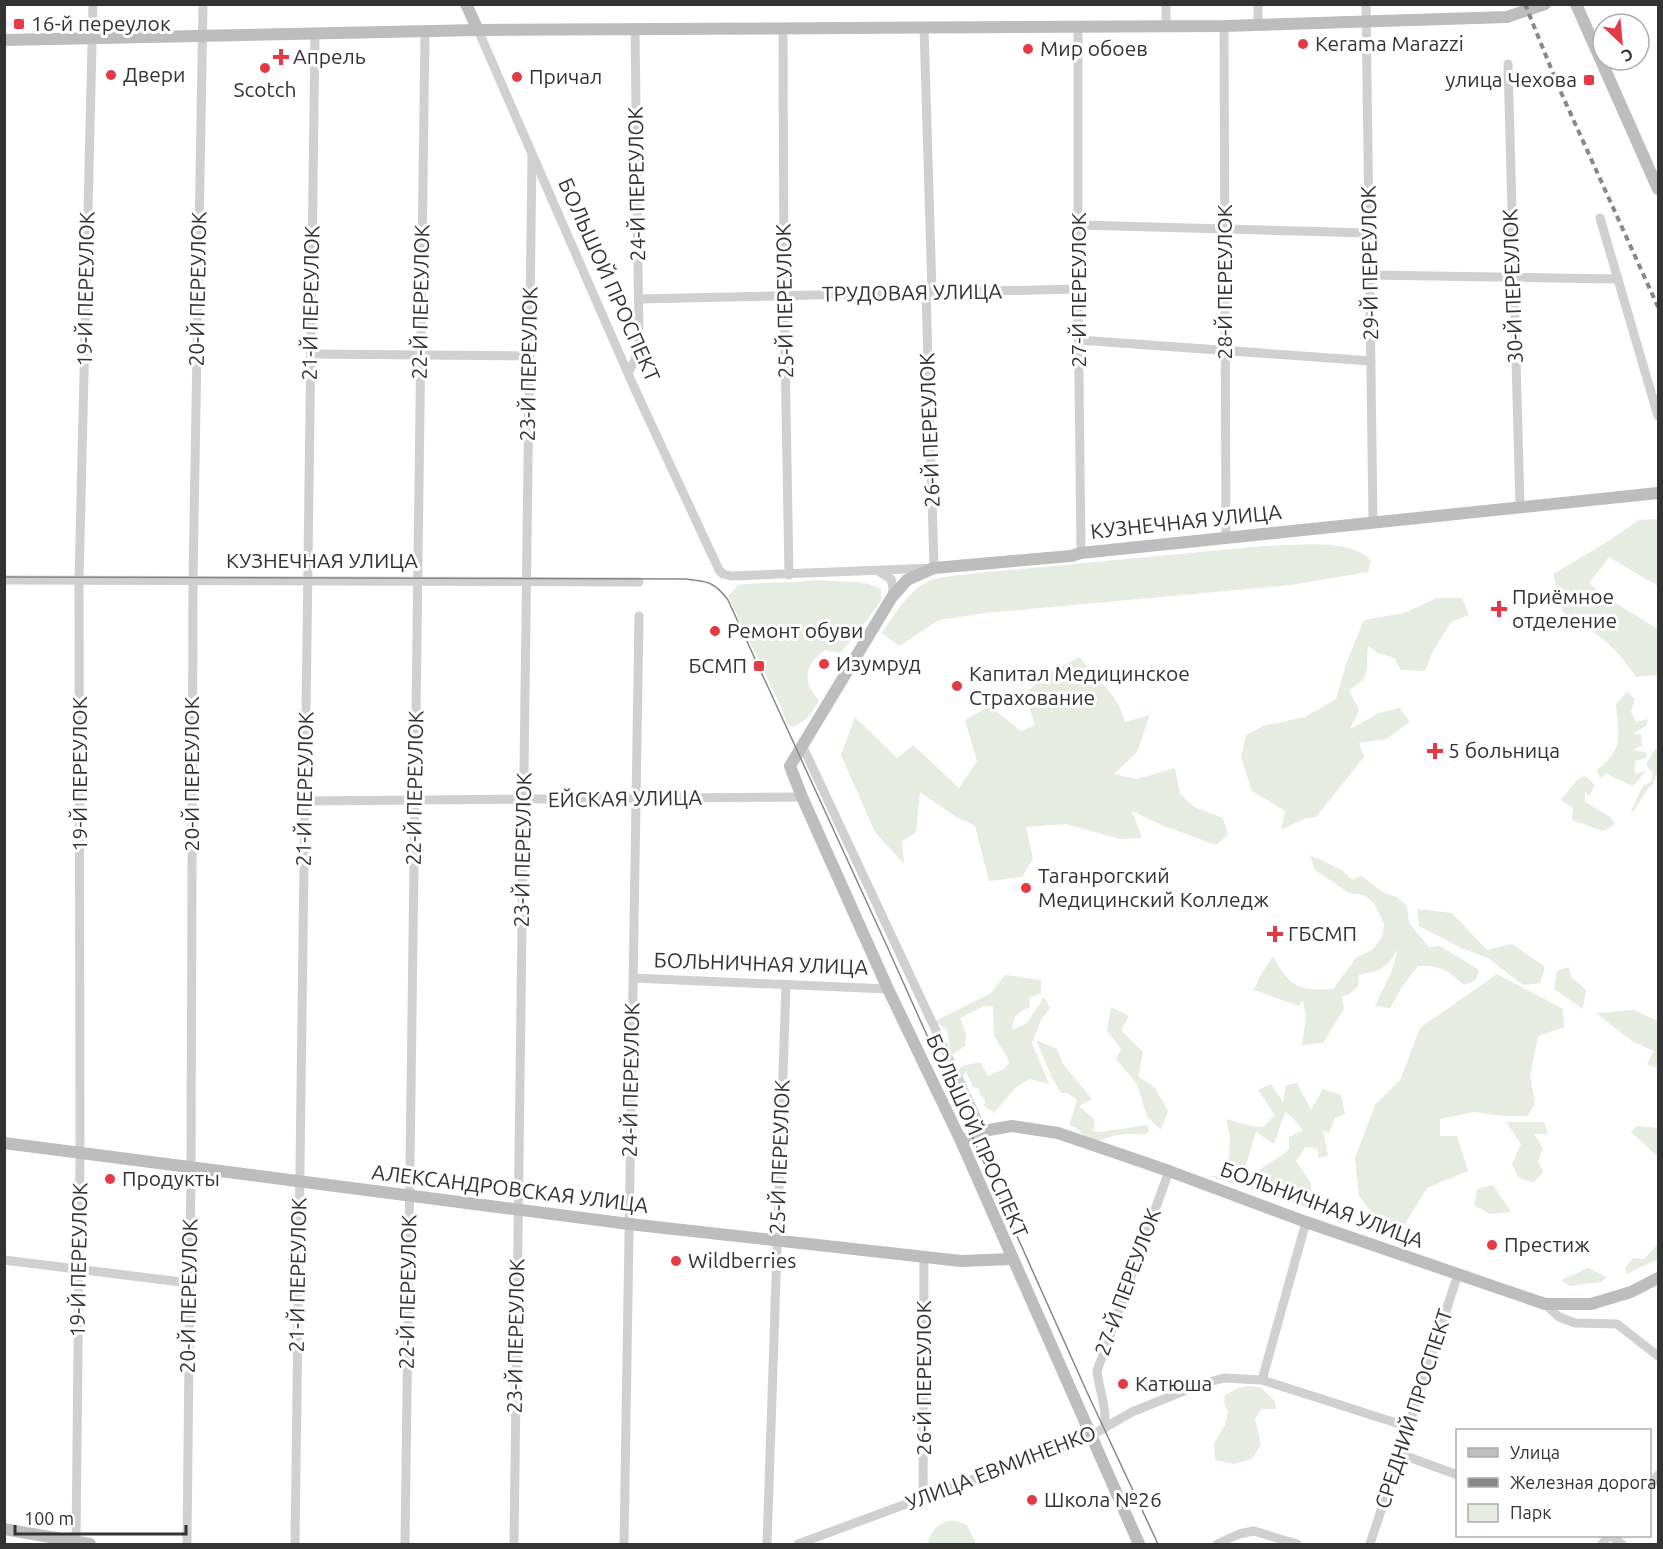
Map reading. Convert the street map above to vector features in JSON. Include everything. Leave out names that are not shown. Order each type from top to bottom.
[{"type":"main road","name":"БОЛЬШОЙ ПРОСПЕКТ","points":[[466,4],[478,30]]},
{"type":"main road","points":[[4,40],[478,30],[1224,26],[1507,17],[1545,4]]},
{"type":"main road","points":[[1576,4],[1659,189]]},
{"type":"main road","name":"КУЗНЕЧНАЯ УЛИЦА","points":[[934,568],[1071,556],[1373,521],[1659,493]]},
{"type":"main road","name":"БОЛЬШОЙ ПРОСПЕКТ","points":[[934,568],[907,580],[892,597],[790,766],[888,989],[961,1141],[1139,1545]]},
{"type":"main road","name":"БОЛЬНИЧНАЯ УЛИЦА","points":[[961,1141],[983,1131],[1012,1126],[1058,1133],[1306,1222],[1545,1304]]},
{"type":"main road","name":"АЛЕКСАНДРОВСКАЯ УЛИЦА","points":[[4,1143],[629,1224],[961,1261],[1012,1259]]},
{"type":"main road","points":[[1545,1304],[1592,1304],[1631,1292],[1659,1278]]},
{"type":"main road","points":[[4,1529],[90,1545]]},
{"type":"street","name":"19-Й ПЕРЕУЛОК","points":[[76,1543],[80,1153],[80,580],[93,4]]},
{"type":"street","name":"20-Й ПЕРЕУЛОК","points":[[187,1545],[193,580],[203,4]]},
{"type":"street","points":[[1166,4],[1166,26]]},
{"type":"street","points":[[1258,4],[1258,24]]},
{"type":"street","name":"29-Й ПЕРЕУЛОК","points":[[1366,4],[1373,521]]},
{"type":"street","name":"28-Й ПЕРЕУЛОК","points":[[1224,26],[1226,538]]},
{"type":"street","name":"26-Й ПЕРЕУЛОК","points":[[924,27],[934,568]]},
{"type":"street","name":"27-Й ПЕРЕУЛОК","points":[[1078,27],[1078,289],[1082,553]]},
{"type":"street","name":"25-Й ПЕРЕУЛОК","points":[[783,28],[784,296],[789,575]]},
{"type":"street","name":"24-Й ПЕРЕУЛОК","points":[[628,373],[635,360],[639,342],[635,29]]},
{"type":"street","name":"БОЛЬШОЙ ПРОСПЕКТ","points":[[478,30],[628,373],[719,570]]},
{"type":"street","name":"22-Й ПЕРЕУЛОК","points":[[405,1545],[425,31]]},
{"type":"street","name":"21-Й ПЕРЕУЛОК","points":[[295,1545],[315,33]]},
{"type":"street","name":"30-Й ПЕРЕУЛОК","points":[[1508,64],[1520,507]]},
{"type":"street","name":"23-Й ПЕРЕУЛОК","points":[[513,1545],[532,155]]},
{"type":"street","points":[[1600,218],[1659,416]]},
{"type":"street","points":[[1078,225],[1370,233]]},
{"type":"street","points":[[1370,275],[1618,279]]},
{"type":"street","name":"ТРУДОВАЯ УЛИЦА","points":[[639,299],[1078,289]]},
{"type":"street","points":[[1079,340],[1371,361]]},
{"type":"street","points":[[311,354],[530,356]]},
{"type":"street","name":"КУЗНЕЧНАЯ УЛИЦА","points":[[719,570],[731,576],[934,568]]},
{"type":"street","points":[[876,570],[891,579],[892,597]]},
{"type":"street","name":"КУЗНЕЧНАЯ УЛИЦА","points":[[4,580],[639,582]]},
{"type":"street","name":"24-Й ПЕРЕУЛОК","points":[[624,1545],[639,616]]},
{"type":"street","name":"БОЛЬШОЙ ПРОСПЕКТ","points":[[802,745],[983,1131]]},
{"type":"street","name":"ЕЙСКАЯ УЛИЦА","points":[[305,801],[802,797]]},
{"type":"street","name":"БОЛЬНИЧНАЯ УЛИЦА","points":[[633,978],[888,989]]},
{"type":"street","name":"25-Й ПЕРЕУЛОК","points":[[767,1545],[786,985]]},
{"type":"street","name":"27-Й ПЕРЕУЛОК","points":[[1104,1429],[1107,1417],[1096,1371],[1169,1171]]},
{"type":"street","points":[[1262,1380],[1306,1222]]},
{"type":"street","name":"26-Й ПЕРЕУЛОК","points":[[923,1498],[924,1257]]},
{"type":"street","points":[[4,1260],[189,1283]]},
{"type":"street","name":"СРЕДНИЙ ПРОСПЕКТ","points":[[1370,1545],[1458,1274]]},
{"type":"street","name":"БОЛЬНИЧНАЯ УЛИЦА","points":[[1545,1304],[1559,1317],[1575,1323],[1617,1324],[1659,1356]]},
{"type":"street","name":"УЛИЦА ЕВМИНЕНКО","points":[[803,1544],[1090,1436],[1132,1412],[1201,1384],[1224,1378],[1262,1380],[1409,1427]]},
{"type":"street","points":[[1400,1454],[1456,1474]]},
{"type":"street","points":[[1217,1545],[1239,1534],[1254,1531],[1298,1545]]},
{"type":"green space","points":[[1658,519],[1658,586],[1609,557],[1589,583],[1604,596],[1658,629],[1658,675],[1636,677],[1604,640],[1563,612],[1553,574],[1639,520]]},
{"type":"green space","points":[[1321,544],[1336,546],[1362,553],[1371,561],[1368,572],[1291,585],[985,613],[939,620],[899,646],[882,633],[911,594],[926,583],[938,578],[1263,546]]},
{"type":"green space","points":[[816,580],[869,584],[881,589],[881,598],[869,618],[840,653],[825,650],[813,662],[809,668],[808,680],[819,700],[808,716],[792,727],[787,724],[728,596],[738,585]]},
{"type":"green space","points":[[1437,598],[1462,598],[1469,615],[1451,622],[1432,653],[1425,671],[1401,670],[1394,658],[1378,653],[1368,646],[1365,677],[1349,690],[1359,710],[1350,729],[1379,713],[1400,708],[1410,722],[1386,739],[1359,743],[1364,757],[1316,817],[1306,818],[1281,830],[1285,811],[1252,791],[1241,757],[1246,735],[1263,726],[1305,717],[1336,699],[1346,664],[1364,620],[1404,613]]},
{"type":"green space","points":[[1080,657],[1112,694],[1125,722],[1150,715],[1137,752],[1114,774],[1137,779],[1175,768],[1180,794],[1194,807],[1223,818],[1228,835],[1216,845],[1164,826],[1132,811],[1142,838],[1120,839],[1066,824],[1026,827],[1033,859],[1022,877],[989,881],[975,826],[956,817],[920,792],[916,833],[902,841],[904,864],[875,832],[841,755],[855,717],[897,758],[913,745],[959,788],[977,761],[965,720],[990,706],[1021,731],[1035,725],[1025,694],[1046,674]]},
{"type":"green space","points":[[1627,692],[1635,699],[1631,712],[1636,722],[1648,719],[1647,725],[1633,734],[1641,734],[1642,746],[1633,750],[1647,753],[1646,758],[1635,761],[1635,774],[1646,771],[1632,786],[1607,773],[1600,778],[1597,770],[1616,748],[1618,733],[1616,704]]},
{"type":"green space","points":[[1656,748],[1658,775],[1633,812],[1631,811],[1643,786],[1651,782],[1653,774],[1646,764]]},
{"type":"green space","points":[[1585,776],[1595,785],[1589,796],[1585,791],[1585,802],[1609,816],[1615,824],[1603,831],[1572,820],[1573,808],[1561,800],[1577,780]]},
{"type":"green space","points":[[1310,855],[1342,870],[1352,880],[1361,876],[1386,894],[1397,897],[1407,906],[1409,923],[1429,947],[1440,946],[1479,970],[1476,980],[1464,985],[1443,969],[1418,966],[1390,1008],[1375,1006],[1391,973],[1398,949],[1382,968],[1359,975],[1358,986],[1348,995],[1342,996],[1344,1009],[1323,1043],[1302,1045],[1306,1018],[1303,1000],[1299,1006],[1254,990],[1273,956],[1284,975],[1296,985],[1312,989],[1333,989],[1356,958],[1373,949],[1383,936],[1384,923],[1374,903],[1364,895],[1349,893],[1315,870]]},
{"type":"green space","points":[[1417,909],[1452,913],[1487,950],[1512,944],[1545,967],[1540,983],[1523,985],[1488,958],[1461,948],[1419,926]]},
{"type":"green space","points":[[1569,967],[1571,977],[1586,990],[1583,1009],[1554,989],[1557,971]]},
{"type":"green space","points":[[1497,974],[1563,1009],[1564,1027],[1538,1036],[1530,1076],[1535,1103],[1528,1116],[1502,1116],[1474,1112],[1440,1119],[1440,1136],[1457,1136],[1468,1171],[1427,1188],[1394,1242],[1359,1196],[1355,1158],[1375,1105],[1400,1080],[1420,1028]]},
{"type":"green space","points":[[1005,975],[1041,980],[1041,993],[1029,998],[1030,1007],[1016,1016],[1012,1030],[1027,1023],[1044,997],[1050,1008],[1041,1020],[1032,1043],[1049,1084],[1030,1079],[1016,1087],[994,1113],[984,1106],[985,1100],[979,1093],[979,1089],[973,1087],[966,1072],[962,1078],[959,1070],[962,1066],[980,1062],[988,1076],[1004,1069],[1009,1063],[994,1036],[993,1007],[984,1006],[960,1018],[966,1034],[965,1046],[951,1055],[947,1030],[935,1021],[991,993]]},
{"type":"green space","points":[[1111,1007],[1129,1016],[1121,1030],[1143,1052],[1138,1076],[1155,1088],[1168,1111],[1161,1130],[1147,1117],[1137,1084],[1116,1059],[1121,1049],[1107,1031]]},
{"type":"green space","points":[[1634,1010],[1658,1021],[1658,1068],[1647,1064],[1654,1051],[1633,1042],[1596,1013]]},
{"type":"green space","points":[[1036,1040],[1057,1049],[1063,1064],[1092,1099],[1079,1106],[1095,1120],[1093,1131],[1148,1125],[1149,1132],[1144,1135],[1117,1135],[1092,1144],[1075,1127],[1069,1126],[1077,1100],[1067,1093],[1061,1093]]},
{"type":"green space","points":[[1297,1083],[1311,1110],[1323,1089],[1341,1095],[1345,1114],[1335,1118],[1329,1133],[1323,1130],[1328,1156],[1318,1158],[1318,1149],[1306,1147],[1296,1161],[1311,1183],[1312,1209],[1209,1176],[1252,1179],[1262,1168],[1289,1150],[1289,1137],[1303,1130],[1285,1112],[1274,1144],[1256,1132],[1245,1168],[1222,1163],[1229,1158],[1230,1136],[1226,1119],[1263,1127],[1275,1115],[1258,1090],[1271,1084],[1283,1102],[1286,1085]]},
{"type":"green space","points":[[1506,1122],[1544,1122],[1548,1134],[1534,1134],[1543,1148],[1538,1161],[1543,1172],[1533,1183],[1518,1177],[1512,1164],[1521,1144]]},
{"type":"green space","points":[[1637,1126],[1658,1128],[1658,1154],[1656,1155],[1631,1132]]},
{"type":"green space","points":[[1493,1185],[1511,1212],[1490,1214],[1474,1205],[1477,1189]]},
{"type":"green space","points":[[1658,1244],[1658,1259],[1627,1274],[1625,1268],[1633,1258],[1644,1259]]},
{"type":"green space","points":[[1588,1268],[1607,1277],[1601,1282],[1570,1286],[1561,1280]]},
{"type":"green space","points":[[1247,1386],[1260,1387],[1275,1401],[1276,1409],[1261,1409],[1255,1419],[1261,1444],[1252,1459],[1234,1464],[1215,1460],[1214,1443],[1225,1425],[1228,1412],[1224,1402],[1225,1395]]},
{"type":"green space","points":[[952,1520],[967,1525],[976,1544],[928,1544],[936,1528]]},
{"type":"tram line","points":[[4,577],[685,579],[705,582],[719,589],[728,600],[1158,1544]]},
{"type":"railway","points":[[1525,4],[1559,88],[1658,307]]},
{"type":"place","name":"16-й переулок","points":[[19,24]]},
{"type":"place","name":"Kerama Marazzi","points":[[1303,44]]},
{"type":"place","name":"Мир обоев","points":[[1028,49]]},
{"type":"place","name":"Апрель","points":[[281,57]]},
{"type":"place","name":"Scotch","points":[[265,68]]},
{"type":"place","name":"Двери","points":[[111,75]]},
{"type":"place","name":"Причал","points":[[517,77]]},
{"type":"place","name":"улица Чехова","points":[[1589,80]]},
{"type":"place","name":"Приёмное отделение","points":[[1499,609]]},
{"type":"place","name":"Ремонт обуви","points":[[715,631]]},
{"type":"place","name":"Изумруд","points":[[824,664]]},
{"type":"place","name":"БСМП","points":[[759,666]]},
{"type":"place","name":"Капитал Медицинское Страхование","points":[[957,686]]},
{"type":"place","name":"5 больница","points":[[1435,751]]},
{"type":"place","name":"Таганрогский Медицинский Колледж","points":[[1026,888]]},
{"type":"place","name":"ГБСМП","points":[[1275,934]]},
{"type":"place","name":"Продукты","points":[[110,1179]]},
{"type":"place","name":"Престиж","points":[[1492,1245]]},
{"type":"place","name":"Wildberries","points":[[676,1261]]},
{"type":"place","name":"Катюша","points":[[1123,1384]]},
{"type":"place","name":"Школа №26","points":[[1032,1500]]}]
